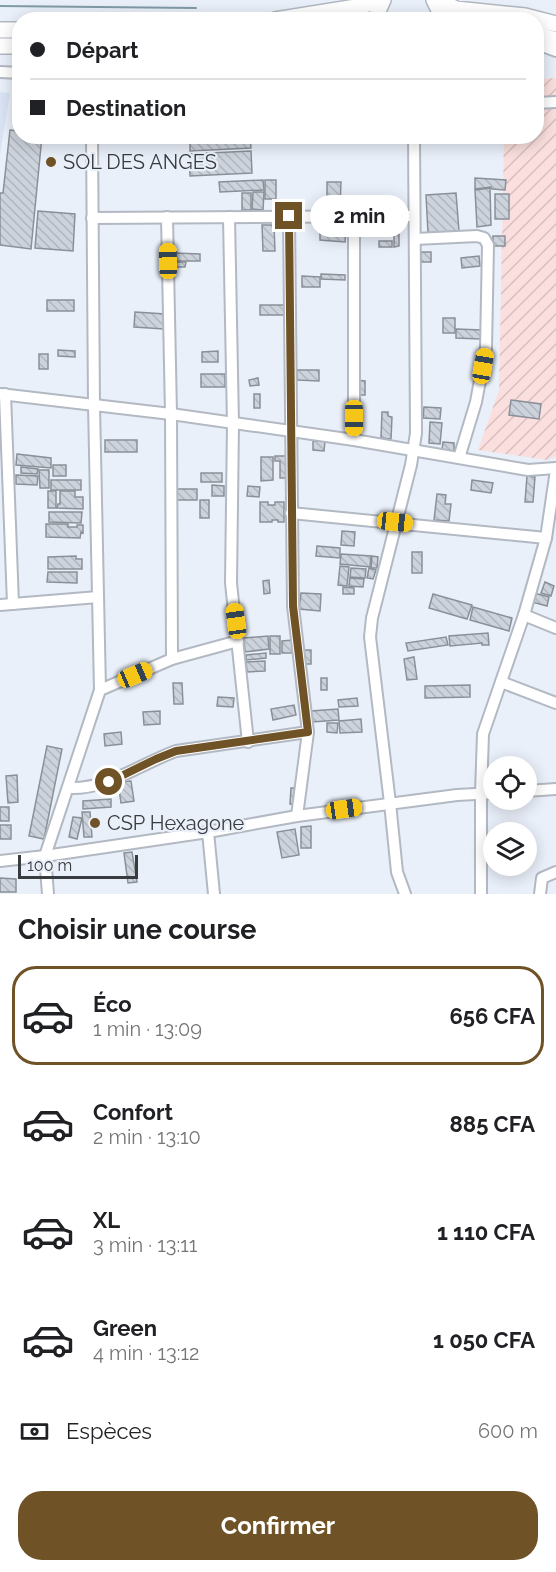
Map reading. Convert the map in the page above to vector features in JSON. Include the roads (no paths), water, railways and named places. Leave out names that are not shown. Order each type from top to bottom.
[{"type":"highway","points":[[325,12],[362,6],[381,0]]},
{"type":"highway","points":[[436,0],[456,9],[486,12]]},
{"type":"street","points":[[48,894],[45,856],[100,690],[94,405],[92,144]]},
{"type":"street","points":[[404,894],[396,872],[370,637],[372,618],[414,450],[417,419],[414,144]]},
{"type":"street","points":[[289,216],[293,606],[308,732],[297,816]]},
{"type":"street","points":[[354,216],[354,440]]},
{"type":"street","points":[[92,218],[414,216]]},
{"type":"street","points":[[167,217],[172,659]]},
{"type":"street","points":[[230,217],[233,424],[231,583],[248,742]]},
{"type":"street","points":[[415,239],[477,236],[484,238],[488,245],[486,348],[476,402],[459,458]]},
{"type":"street","points":[[13,604],[3,394],[171,414],[354,440],[528,470],[556,469],[546,538],[524,615],[483,734],[481,894]]},
{"type":"street","points":[[291,513],[546,538]]},
{"type":"street","points":[[0,606],[98,597]]},
{"type":"street","points":[[524,615],[556,628]]},
{"type":"street","points":[[100,690],[172,659],[238,641]]},
{"type":"street","points":[[501,682],[556,703]]},
{"type":"street","points":[[68,788],[80,789],[109,782],[176,751],[308,732]]},
{"type":"street","points":[[537,790],[556,789]]},
{"type":"street","points":[[0,861],[208,832],[390,803],[481,794]]},
{"type":"street","points":[[208,832],[214,894]]},
{"type":"street","points":[[540,894],[542,878],[556,872]]},
{"type":"waterway","points":[[0,6],[196,8]]},
{"type":"place","name":"SOL DES ANGES","points":[[51,162]]},
{"type":"place","name":"CSP Hexagone","points":[[95,823]]}]
